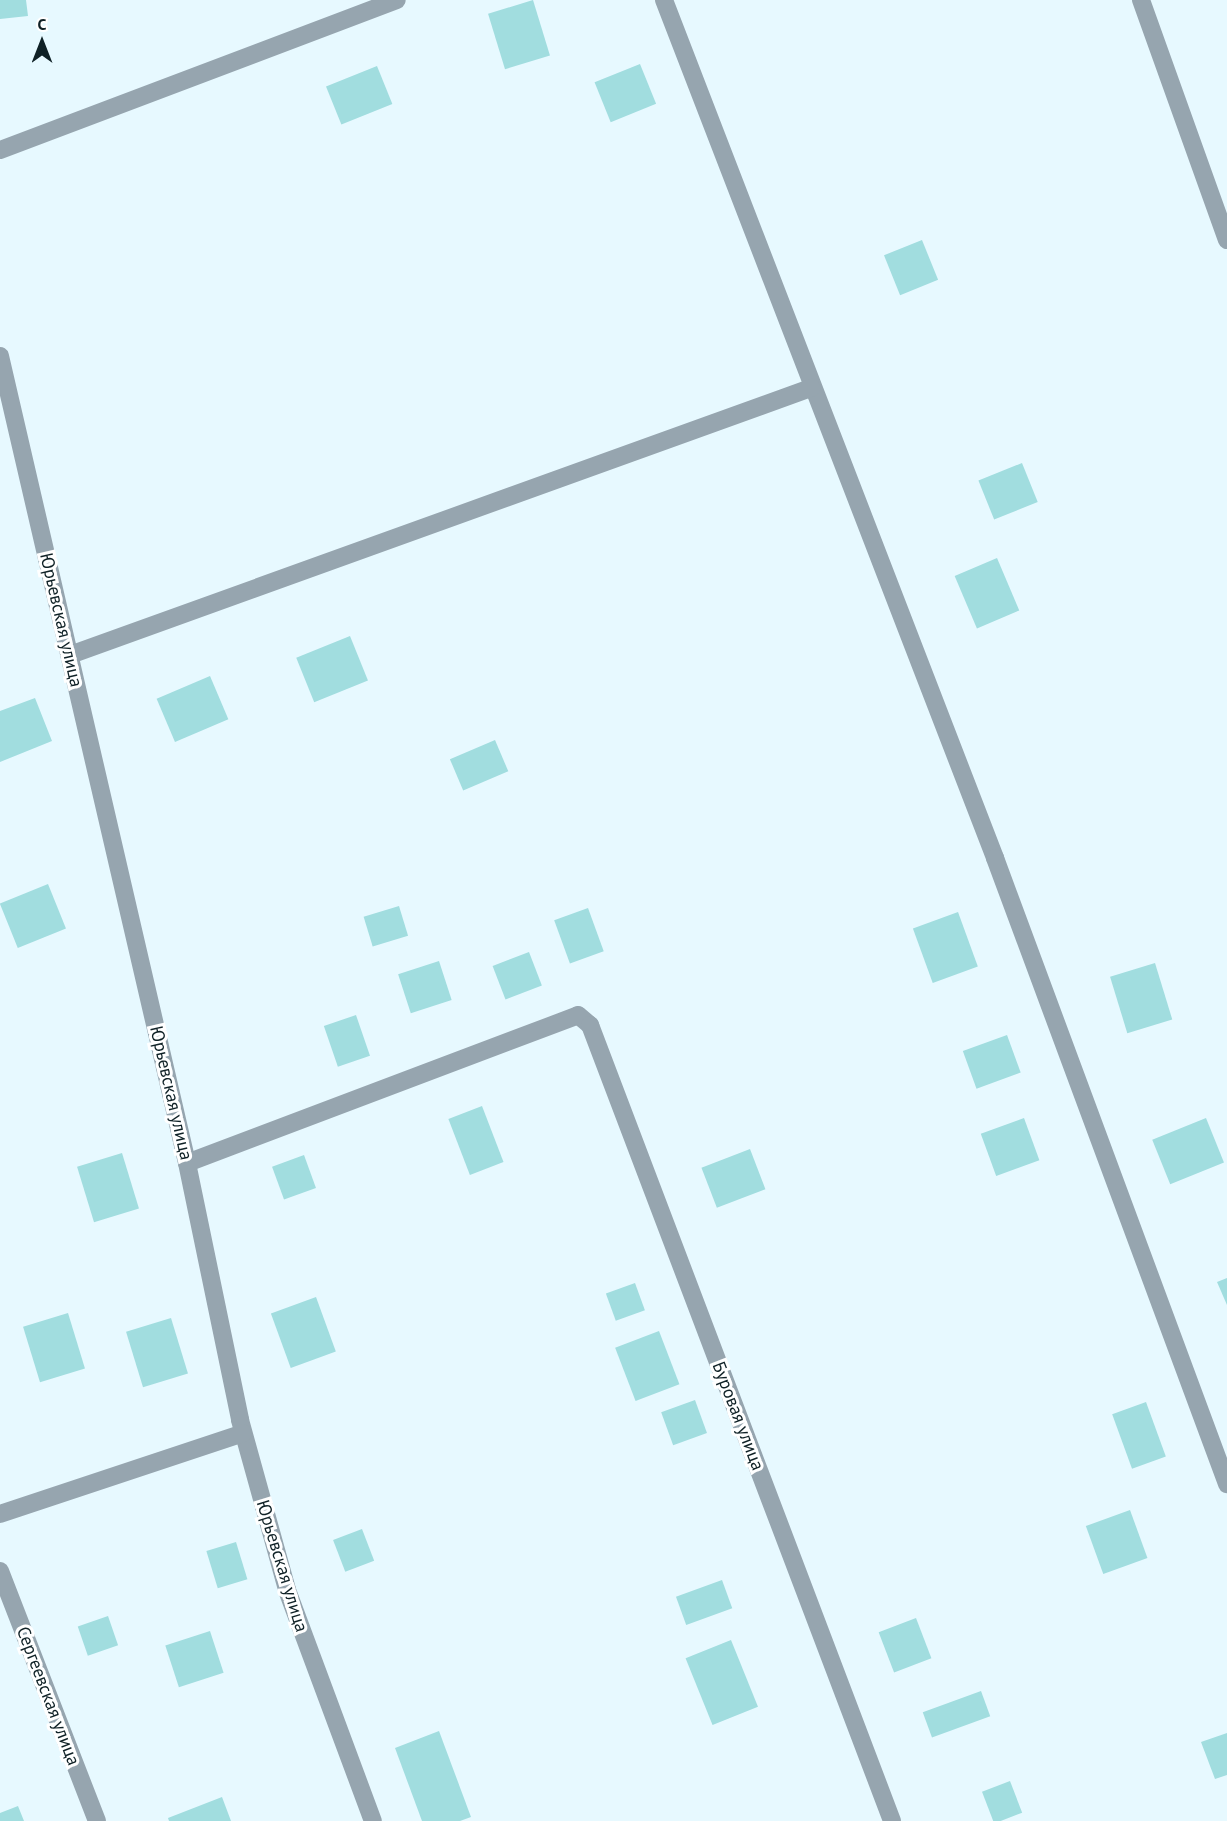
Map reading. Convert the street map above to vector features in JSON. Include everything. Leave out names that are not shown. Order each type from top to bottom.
[{"type":"street","points":[[0,150],[397,0]]},
{"type":"street","points":[[664,0],[811,388],[995,858],[1227,1484]]},
{"type":"street","points":[[1141,0],[1227,240]]},
{"type":"street","name":"Юрьевская улица","points":[[0,356],[187,1162],[243,1433],[287,1590],[372,1821]]},
{"type":"street","points":[[70,655],[811,388]]},
{"type":"street","name":"Буровая улица","points":[[187,1162],[578,1015],[590,1025],[892,1821]]},
{"type":"street","points":[[0,1514],[243,1433]]},
{"type":"street","name":"Сергеевская улица","points":[[0,1571],[97,1821]]},
{"type":"building","points":[[0,0],[26,0],[28,16],[0,19]]},
{"type":"building","points":[[533,0],[550,55],[505,69],[488,14]]},
{"type":"building","points":[[640,64],[656,104],[611,122],[595,82]]},
{"type":"building","points":[[377,66],[392,104],[341,125],[326,87]]},
{"type":"building","points":[[922,240],[938,280],[900,295],[884,255]]},
{"type":"building","points":[[1022,463],[1038,502],[994,520],[978,481]]},
{"type":"building","points":[[997,558],[1019,610],[977,628],[955,576]]},
{"type":"building","points":[[350,636],[368,681],[314,702],[296,658]]},
{"type":"building","points":[[210,676],[228,719],[175,742],[157,699]]},
{"type":"building","points":[[35,698],[52,741],[0,762],[0,711]]},
{"type":"building","points":[[495,740],[508,771],[463,790],[450,759]]},
{"type":"building","points":[[48,884],[66,929],[18,948],[0,903]]},
{"type":"building","points":[[399,906],[408,936],[373,946],[364,917]]},
{"type":"building","points":[[588,908],[604,951],[570,964],[554,920]]},
{"type":"building","points":[[958,912],[978,967],[933,983],[913,928]]},
{"type":"building","points":[[529,952],[542,986],[505,1000],[493,966]]},
{"type":"building","points":[[439,961],[452,1000],[411,1013],[398,974]]},
{"type":"building","points":[[1155,963],[1172,1019],[1127,1033],[1110,977]]},
{"type":"building","points":[[356,1015],[370,1056],[338,1067],[324,1026]]},
{"type":"building","points":[[1007,1035],[1021,1073],[977,1089],[963,1051]]},
{"type":"building","points":[[482,1106],[504,1162],[470,1175],[448,1119]]},
{"type":"building","points":[[1024,1118],[1039,1160],[996,1176],[981,1134]]},
{"type":"building","points":[[1206,1118],[1224,1163],[1170,1184],[1152,1140]]},
{"type":"building","points":[[750,1149],[765,1189],[717,1208],[701,1168]]},
{"type":"building","points":[[122,1153],[139,1208],[94,1222],[77,1167]]},
{"type":"building","points":[[304,1155],[316,1188],[284,1200],[272,1167]]},
{"type":"building","points":[[1227,1278],[1227,1305],[1217,1282]]},
{"type":"building","points":[[635,1283],[645,1310],[616,1321],[606,1294]]},
{"type":"building","points":[[316,1297],[336,1352],[291,1368],[271,1313]]},
{"type":"building","points":[[68,1313],[85,1368],[40,1382],[23,1327]]},
{"type":"building","points":[[171,1318],[188,1373],[143,1387],[126,1332]]},
{"type":"building","points":[[659,1331],[679,1384],[636,1401],[615,1348]]},
{"type":"building","points":[[695,1400],[707,1433],[673,1445],[661,1412]]},
{"type":"building","points":[[1146,1402],[1166,1457],[1132,1469],[1112,1414]]},
{"type":"building","points":[[1130,1510],[1147,1558],[1103,1574],[1086,1526]]},
{"type":"building","points":[[362,1529],[374,1561],[345,1572],[333,1540]]},
{"type":"building","points":[[236,1542],[247,1579],[218,1588],[206,1551]]},
{"type":"building","points":[[722,1580],[732,1608],[686,1625],[676,1597]]},
{"type":"building","points":[[108,1616],[118,1645],[88,1656],[78,1626]]},
{"type":"building","points":[[916,1618],[931,1658],[894,1672],[879,1632]]},
{"type":"building","points":[[210,1631],[224,1673],[179,1687],[165,1646]]},
{"type":"building","points":[[731,1640],[758,1707],[713,1725],[686,1658]]},
{"type":"building","points":[[981,1691],[990,1716],[932,1738],[923,1712]]},
{"type":"building","points":[[439,1731],[471,1817],[460,1821],[422,1821],[395,1748]]},
{"type":"building","points":[[1227,1733],[1227,1775],[1215,1779],[1201,1742]]},
{"type":"building","points":[[1010,1781],[1022,1813],[1001,1821],[993,1821],[982,1792]]},
{"type":"building","points":[[222,1797],[231,1821],[169,1821],[168,1818]]},
{"type":"building","points":[[18,1806],[24,1821],[0,1821],[0,1813]]}]
